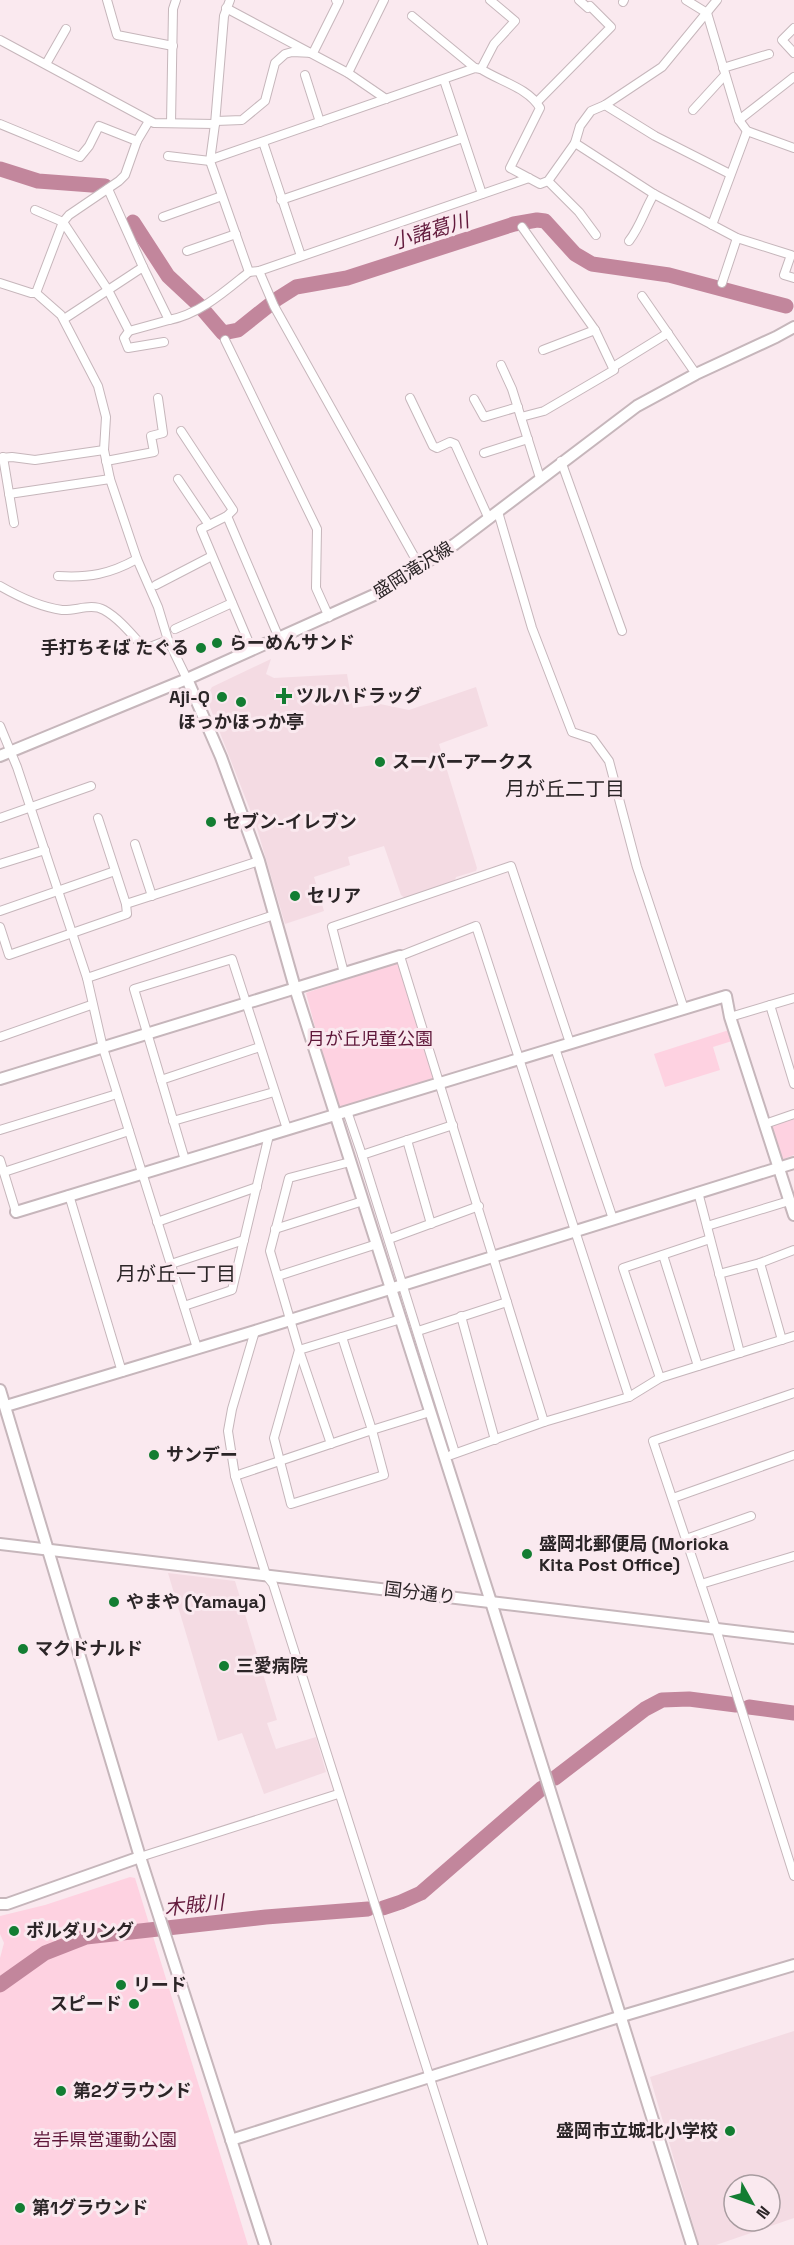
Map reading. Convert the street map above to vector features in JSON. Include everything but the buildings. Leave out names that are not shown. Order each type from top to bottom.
[{"type":"street","points":[[106,0],[117,35],[173,46]]},
{"type":"street","points":[[171,123],[173,9],[176,0]]},
{"type":"street","points":[[230,0],[226,8],[211,160],[249,272]]},
{"type":"street","points":[[313,54],[339,1],[336,0]]},
{"type":"street","points":[[348,73],[384,0]]},
{"type":"street","points":[[168,156],[211,160],[478,68],[494,44],[516,21],[490,0]]},
{"type":"street","points":[[537,102],[611,27],[590,6],[588,8],[579,0]]},
{"type":"street","points":[[686,0],[707,13],[739,120],[747,131],[794,148]]},
{"type":"street","points":[[412,16],[478,68],[520,89],[537,102],[540,108],[510,168],[540,184],[548,181],[575,143],[580,126],[591,111],[605,105],[662,67],[717,0]]},
{"type":"street","points":[[226,8],[348,73],[386,99]]},
{"type":"street","points":[[794,28],[782,40],[794,53]]},
{"type":"street","points":[[46,64],[66,29]]},
{"type":"street","points":[[0,40],[154,123],[216,123],[242,120],[265,101],[275,63],[285,54],[292,52],[313,54]]},
{"type":"street","points":[[693,110],[724,72],[769,54]]},
{"type":"street","points":[[305,75],[320,122]]},
{"type":"street","points":[[739,120],[794,77]]},
{"type":"street","points":[[444,80],[482,194]]},
{"type":"street","points":[[605,105],[655,136],[730,174]]},
{"type":"street","points":[[36,293],[63,222],[69,215],[125,175],[137,141],[149,121]]},
{"type":"street","points":[[0,124],[80,157],[89,146],[99,126],[137,141]]},
{"type":"street","points":[[712,225],[747,131]]},
{"type":"street","points":[[281,200],[463,138]]},
{"type":"street","points":[[263,142],[301,256]]},
{"type":"street","points":[[575,143],[654,194],[737,238],[791,255],[784,275],[794,278]]},
{"type":"street","points":[[164,342],[128,348],[124,339],[129,331],[168,320],[212,302],[249,272],[259,271],[529,178]]},
{"type":"street","points":[[548,181],[579,212],[596,235]]},
{"type":"street","points":[[108,189],[168,320]]},
{"type":"street","points":[[629,241],[642,223],[642,215],[654,194]]},
{"type":"street","points":[[163,217],[222,196]]},
{"type":"street","points":[[34,210],[63,222],[108,290],[129,331]]},
{"type":"street","points":[[520,417],[544,411],[614,370],[595,330],[522,227]]},
{"type":"street","points":[[187,251],[236,234]]},
{"type":"street","points":[[722,283],[737,238]]},
{"type":"street","points":[[64,319],[143,267]]},
{"type":"street","points":[[259,271],[272,302],[420,567]]},
{"type":"street","points":[[0,283],[36,293],[64,319],[98,386],[106,417],[104,450],[110,479],[137,560],[158,607],[168,639],[220,757],[259,861],[295,988],[430,1412],[450,1455]]},
{"type":"street","points":[[642,296],[696,374]]},
{"type":"street","name":"盛岡滝沢線","points":[[0,756],[187,679],[374,595],[420,567],[489,519],[561,461],[637,406],[696,374],[794,327]]},
{"type":"street","points":[[543,350],[595,330]]},
{"type":"street","points":[[613,366],[668,333]]},
{"type":"street","points":[[225,340],[317,529],[316,588],[329,617]]},
{"type":"street","points":[[501,365],[518,407],[540,478]]},
{"type":"street","points":[[106,461],[153,452],[151,436],[163,433],[158,398]]},
{"type":"street","points":[[410,398],[433,446],[437,448],[450,442],[455,444],[489,519]]},
{"type":"street","points":[[474,399],[484,417],[518,407]]},
{"type":"street","points":[[181,431],[233,510],[227,516],[201,529],[252,650]]},
{"type":"street","points":[[484,453],[528,439]]},
{"type":"street","points":[[14,523],[1,458],[35,460],[104,450]]},
{"type":"street","points":[[561,461],[622,631]]},
{"type":"street","points":[[9,494],[110,479]]},
{"type":"street","points":[[178,479],[209,525]]},
{"type":"street","points":[[498,512],[532,628],[572,732],[594,739],[609,760],[637,867],[684,1008]]},
{"type":"street","points":[[227,516],[279,638]]},
{"type":"street","points":[[156,585],[212,556]]},
{"type":"street","points":[[58,576],[79,578],[115,571],[137,560]]},
{"type":"street","points":[[0,586],[46,607],[64,610],[95,607],[104,610],[145,649],[168,639]]},
{"type":"street","points":[[175,629],[232,603]]},
{"type":"street","points":[[0,726],[31,808],[87,978],[91,1005],[103,1048],[197,1348]]},
{"type":"street","points":[[0,818],[91,786]]},
{"type":"street","points":[[0,927],[9,955],[127,914],[126,904],[98,818]]},
{"type":"street","points":[[135,844],[152,896]]},
{"type":"street","points":[[0,864],[45,850]]},
{"type":"street","points":[[126,904],[259,861]]},
{"type":"street","points":[[344,973],[332,927],[511,866],[570,1043]]},
{"type":"street","points":[[0,911],[115,871]]},
{"type":"street","points":[[87,978],[274,915]]},
{"type":"street","points":[[0,1079],[400,956],[476,926],[629,1398]]},
{"type":"street","points":[[400,956],[544,1422]]},
{"type":"street","points":[[185,1160],[134,989],[232,959],[287,1129]]},
{"type":"street","points":[[0,1160],[16,1212],[726,996],[730,1017],[792,1209],[707,1226]]},
{"type":"street","points":[[730,1017],[794,998]]},
{"type":"street","points":[[0,1037],[91,1005]]},
{"type":"street","points":[[770,1005],[794,1084]]},
{"type":"street","points":[[161,1080],[260,1047]]},
{"type":"street","points":[[555,1048],[613,1219]]},
{"type":"street","points":[[173,1121],[274,1092]]},
{"type":"street","points":[[0,1130],[117,1094]]},
{"type":"street","points":[[347,1111],[418,1331],[491,1602],[692,2245]]},
{"type":"street","points":[[765,1124],[794,1114]]},
{"type":"street","points":[[362,1155],[453,1125]]},
{"type":"street","points":[[4,1172],[129,1131]]},
{"type":"street","points":[[184,1306],[232,1290],[269,1135]]},
{"type":"street","points":[[406,1140],[430,1224]]},
{"type":"street","points":[[331,1444],[299,1350],[270,1251],[289,1178],[350,1162]]},
{"type":"street","points":[[6,1406],[794,1163]]},
{"type":"street","points":[[157,1222],[257,1187]]},
{"type":"street","points":[[698,1192],[740,1353]]},
{"type":"street","points":[[69,1196],[122,1372]]},
{"type":"street","points":[[275,1229],[363,1201]]},
{"type":"street","points":[[389,1239],[478,1206]]},
{"type":"street","points":[[660,1378],[623,1268],[710,1239]]},
{"type":"street","points":[[171,1264],[244,1240]]},
{"type":"street","points":[[278,1276],[377,1244]]},
{"type":"street","points":[[719,1274],[760,1263],[794,1250]]},
{"type":"street","points":[[663,1255],[698,1366]]},
{"type":"street","points":[[760,1263],[782,1340]]},
{"type":"street","points":[[418,1331],[507,1302]]},
{"type":"street","points":[[461,1316],[495,1440]]},
{"type":"street","points":[[299,1350],[401,1319]]},
{"type":"street","points":[[255,1331],[231,1409],[228,1431],[235,1476],[266,1575],[273,1584],[483,2245]]},
{"type":"street","points":[[450,1455],[544,1422],[629,1398],[660,1378],[794,1336]]},
{"type":"street","points":[[299,1350],[274,1438],[291,1504],[384,1475],[342,1337]]},
{"type":"street","points":[[0,1390],[140,1857],[265,2245]]},
{"type":"street","points":[[794,1393],[653,1441],[716,1629],[794,1876]]},
{"type":"street","points":[[235,1476],[430,1412]]},
{"type":"street","points":[[673,1498],[794,1455]]},
{"type":"street","points":[[686,1539],[751,1516]]},
{"type":"street","name":"国分通り","points":[[0,1544],[794,1638]]},
{"type":"street","points":[[701,1584],[794,1556]]},
{"type":"street","points":[[0,1904],[7,1904],[140,1857],[338,1794]]},
{"type":"street","points":[[231,2140],[622,2016],[794,1965]]},
{"type":"shaded area","points":[[271,659],[266,674],[274,678],[347,674],[353,708],[380,704],[409,710],[476,687],[488,726],[439,744],[476,871],[456,877],[454,883],[405,898],[401,895],[384,846],[348,857],[350,865],[314,877],[324,911],[285,924],[256,825],[208,702],[212,687]]},
{"type":"shaded area","points":[[168,1573],[235,1581],[277,1720],[267,1723],[276,1749],[316,1737],[326,1772],[264,1794],[242,1733],[218,1741]]},
{"type":"shaded area","name":"盛岡市立城北小学校","points":[[794,2031],[794,2218],[782,2222],[782,2173],[722,2173],[722,2233],[751,2233],[716,2245],[699,2245],[650,2077]]},
{"type":"green space","name":"月が丘児童公園","points":[[398,962],[438,1079],[337,1110],[306,993]]},
{"type":"green space","points":[[729,1030],[732,1041],[713,1047],[720,1070],[665,1087],[654,1054]]},
{"type":"green space","points":[[794,1116],[794,1155],[781,1160],[768,1126]]},
{"type":"green space","name":"岩手県営運動公園","points":[[130,1877],[135,1878],[248,2245],[0,2245],[0,1958],[4,1943],[0,1934],[0,1916],[45,1905]]},
{"type":"waterway","name":"小諸葛川","points":[[0,169],[38,181],[105,186]]},
{"type":"waterway","name":"小諸葛川","points":[[133,222],[168,276],[199,305],[223,333],[238,330],[296,287],[347,278],[514,224],[537,220],[545,221],[575,254],[592,264],[669,275],[786,306]]},
{"type":"waterway","name":"木賊川","points":[[555,1778],[645,1709],[662,1700],[689,1699],[736,1705]]},
{"type":"waterway","name":"木賊川","points":[[749,1707],[794,1713]]},
{"type":"waterway","name":"木賊川","points":[[383,1908],[421,1893],[542,1788]]},
{"type":"waterway","name":"木賊川","points":[[0,1985],[45,1953],[86,1937],[266,1917],[368,1909]]},
{"type":"place","name":"らーめんサンド","points":[[217,643]]},
{"type":"place","name":"手打ちそば たぐる","points":[[201,648]]},
{"type":"place","name":"ツルハドラッグ","points":[[284,696]]},
{"type":"place","name":"Aji-Q","points":[[222,697]]},
{"type":"place","name":"ほっかほっか亭","points":[[241,702]]},
{"type":"place","name":"スーパーアークス","points":[[380,762]]},
{"type":"place","name":"セブン-イレブン","points":[[211,822]]},
{"type":"place","name":"セリア","points":[[295,896]]},
{"type":"place","name":"サンデー","points":[[154,1455]]},
{"type":"place","name":"盛岡北郵便局 (Morioka Kita Post Office)","points":[[527,1554]]},
{"type":"place","name":"やまや (Yamaya)","points":[[114,1602]]},
{"type":"place","name":"マクドナルド","points":[[23,1649]]},
{"type":"place","name":"三愛病院","points":[[224,1666]]},
{"type":"place","name":"ボルダリング","points":[[14,1931]]},
{"type":"place","name":"リード","points":[[121,1985]]},
{"type":"place","name":"スピード","points":[[134,2004]]},
{"type":"place","name":"第2グラウンド","points":[[61,2091]]},
{"type":"place","name":"盛岡市立城北小学校","points":[[730,2131]]},
{"type":"place","name":"第1グラウンド","points":[[20,2208]]},
{"type":"district","name":"月が丘二丁目","points":[[565,789]]},
{"type":"district","name":"月が丘一丁目","points":[[176,1274]]}]
